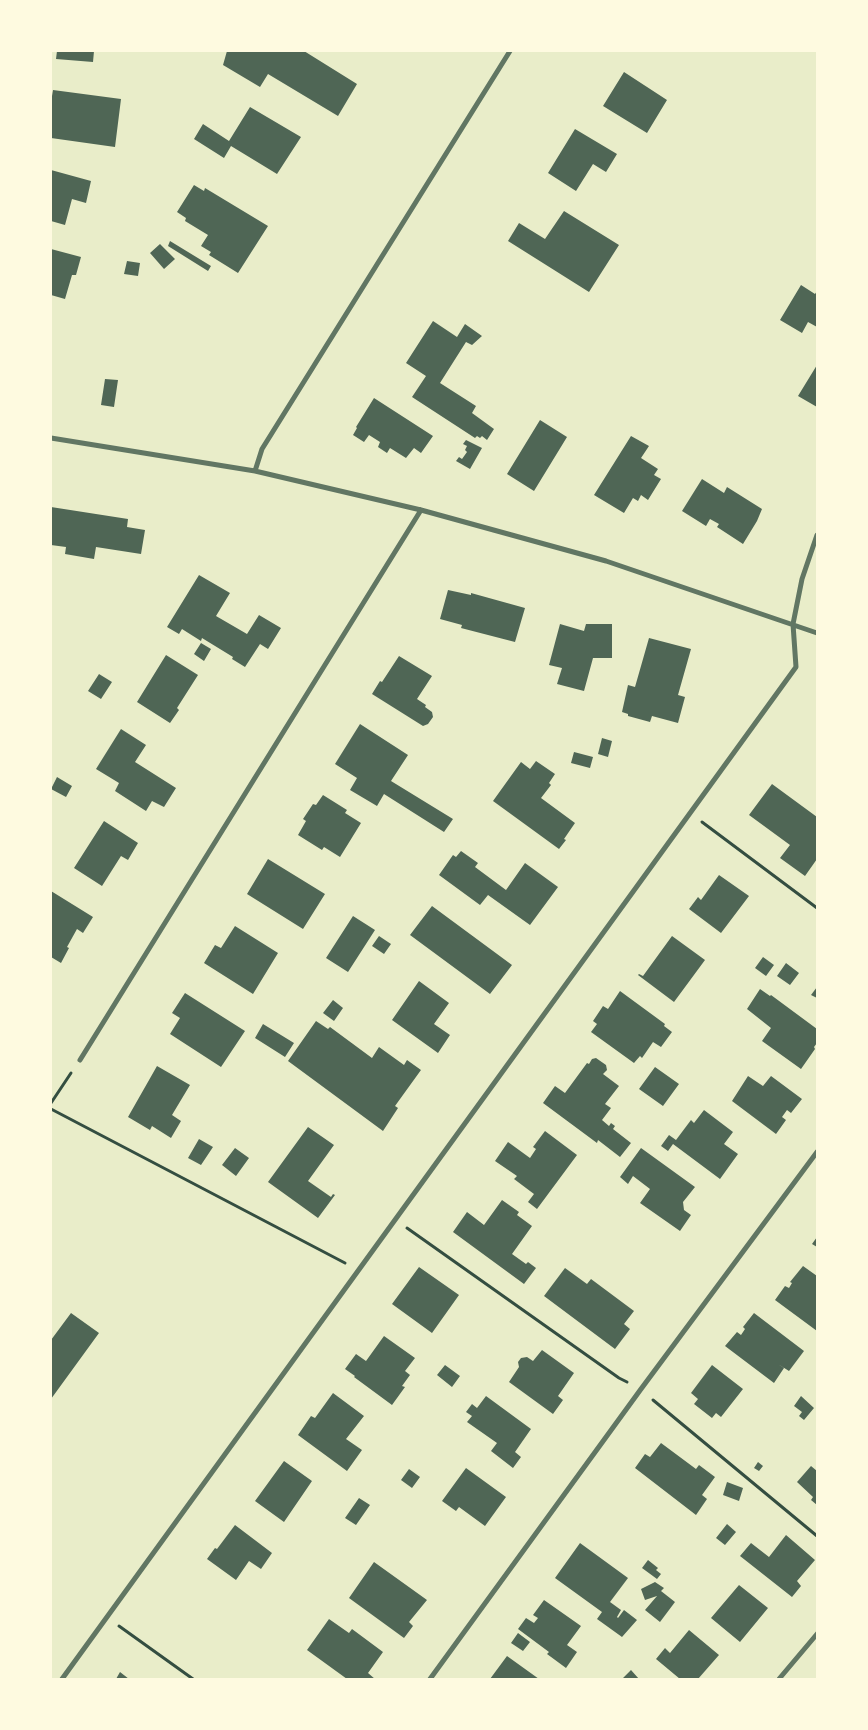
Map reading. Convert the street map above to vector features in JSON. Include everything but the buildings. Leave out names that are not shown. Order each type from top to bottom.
[{"type":"street","points":[[256,471],[262,449],[510,51]]},
{"type":"street","points":[[51,438],[256,471],[421,510],[606,561],[817,633]]},
{"type":"street","points":[[80,1060],[421,510]]},
{"type":"street","points":[[62,1679],[796,667],[793,624],[802,579],[817,535]]},
{"type":"street","points":[[430,1679],[641,1389],[817,1152]]},
{"type":"street","points":[[779,1679],[817,1634]]},
{"type":"path","points":[[689,813],[817,908]]},
{"type":"path","points":[[51,1103],[80,1060]]},
{"type":"path","points":[[51,1108],[358,1270]]},
{"type":"path","points":[[394,1219],[619,1378],[641,1389],[817,1536]]},
{"type":"path","points":[[107,1617],[192,1679]]}]
